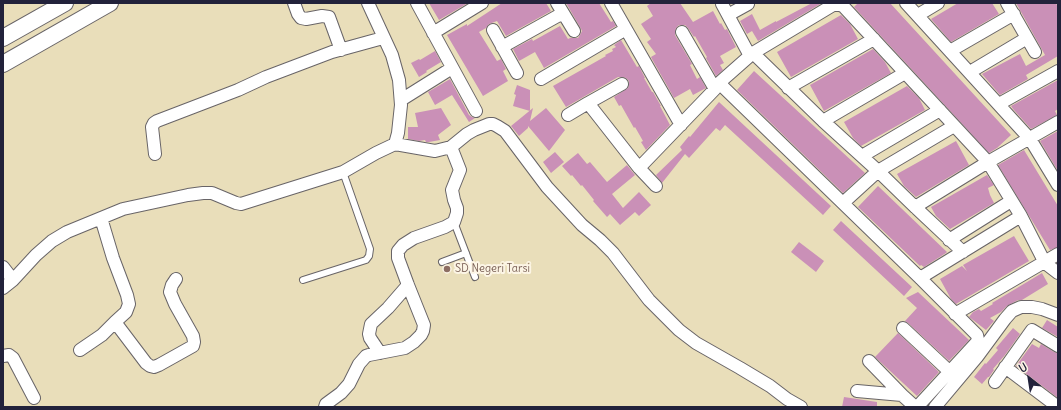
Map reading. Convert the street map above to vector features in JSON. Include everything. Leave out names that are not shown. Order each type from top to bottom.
[{"type":"street","points":[[3,38],[64,3]]},
{"type":"street","points":[[3,64],[110,3]]},
{"type":"street","points":[[294,3],[301,18],[306,19],[322,16],[329,17],[341,50]]},
{"type":"street","points":[[368,3],[392,55],[399,80],[401,100],[398,133],[395,144]]},
{"type":"street","points":[[417,3],[476,111]]},
{"type":"street","points":[[433,32],[482,3]]},
{"type":"street","points":[[611,3],[681,124]]},
{"type":"street","points":[[906,3],[1030,139],[1058,185]]},
{"type":"street","points":[[918,15],[938,3]]},
{"type":"street","points":[[1007,3],[1035,52]]},
{"type":"street","points":[[748,4],[725,9],[751,55],[862,156],[963,252]]},
{"type":"street","points":[[640,168],[717,86],[751,55],[833,5],[851,6],[874,38],[988,162],[1021,216],[1045,263],[1058,273]]},
{"type":"street","points":[[502,47],[560,8],[574,31]]},
{"type":"street","points":[[950,51],[1014,14]]},
{"type":"street","points":[[493,30],[517,73]]},
{"type":"street","points":[[541,79],[626,30]]},
{"type":"street","points":[[682,32],[717,86],[843,203],[974,332],[978,340],[920,405],[917,406],[902,395],[869,361]]},
{"type":"street","points":[[155,154],[152,127],[157,121],[238,90],[266,77],[341,50],[383,38]]},
{"type":"street","points":[[788,88],[874,38]]},
{"type":"street","points":[[970,72],[1027,38]]},
{"type":"street","points":[[401,100],[452,68]]},
{"type":"street","points":[[999,104],[1058,71]]},
{"type":"street","points":[[823,121],[905,73]]},
{"type":"street","points":[[568,115],[622,84]]},
{"type":"street","points":[[588,103],[656,186]]},
{"type":"street","points":[[862,156],[940,110]]},
{"type":"street","points":[[915,208],[988,162],[1058,122]]},
{"type":"street","points":[[3,288],[52,241],[67,232],[123,209],[203,193],[212,193],[241,204],[343,172],[376,152],[395,144],[435,152],[451,147],[470,132],[488,124],[497,126],[506,131],[547,187],[582,225],[613,253],[649,300],[679,330],[696,343],[770,386],[787,399],[801,407]]},
{"type":"street","points":[[843,203],[878,171],[954,126]]},
{"type":"street","points":[[325,407],[326,404],[341,393],[348,384],[363,358],[369,355],[405,348],[414,342],[423,331],[424,325],[398,258],[398,251],[403,245],[414,238],[450,224],[457,213],[452,190],[460,170],[451,147]]},
{"type":"street","points":[[949,240],[1011,201]]},
{"type":"street","points":[[920,278],[1021,216]]},
{"type":"street","points":[[80,350],[102,336],[126,312],[129,304],[100,218]]},
{"type":"street","points":[[955,314],[1045,263],[1058,254]]},
{"type":"street","points":[[3,267],[13,280]]},
{"type":"street","points":[[115,322],[146,363],[150,366],[154,367],[159,365],[192,346],[194,342],[193,336],[170,292],[176,279]]},
{"type":"street","points":[[380,353],[370,338],[369,334],[371,324],[388,308],[408,285]]},
{"type":"street","points":[[935,407],[1012,311],[1021,307],[1032,307],[1058,315]]},
{"type":"street","points":[[903,328],[950,372]]},
{"type":"street","points":[[995,382],[1032,330],[1058,346]]},
{"type":"street","points":[[3,356],[9,355],[13,358],[34,398]]},
{"type":"street","points":[[1005,367],[1058,407]]},
{"type":"street","points":[[857,391],[902,395]]},
{"type":"lane","points":[[303,280],[366,260],[369,256],[370,249],[343,172]]},
{"type":"lane","points":[[450,224],[466,253],[475,277]]},
{"type":"lane","points":[[442,262],[466,253]]},
{"type":"building","points":[[429,3],[468,3],[439,20]]},
{"type":"building","points":[[502,3],[546,3],[551,11],[506,36],[497,21],[489,24],[486,28],[479,32],[497,61],[501,59],[506,69],[503,71],[508,81],[483,96],[447,35],[467,24],[467,26]]},
{"type":"building","points":[[566,3],[599,3],[611,22],[613,21],[616,26],[544,68],[535,52],[519,61],[513,49],[532,39],[533,41],[560,26],[568,39],[578,38],[582,31]]},
{"type":"building","points":[[651,3],[680,3],[693,22],[713,11],[720,24],[721,23],[725,30],[727,29],[736,47],[720,56],[724,63],[720,65],[723,70],[716,76],[695,36],[694,37],[685,25],[679,25],[676,28],[675,35],[692,64],[690,65],[697,79],[700,77],[706,88],[693,95],[690,89],[674,98],[651,57],[656,54],[647,42],[651,39],[641,24],[653,16],[647,6]]},
{"type":"building","points":[[812,3],[822,3],[758,41],[752,31],[747,34],[740,21],[752,14],[760,30]]},
{"type":"building","points":[[858,3],[890,3],[1011,135],[989,153],[854,7]]},
{"type":"building","points":[[958,3],[992,3],[999,14],[951,42],[931,19]]},
{"type":"building","points":[[1016,3],[1056,3],[1058,8],[1058,56],[1026,75],[1028,79],[1000,95],[982,74],[1020,54],[1026,66],[1045,55]]},
{"type":"building","points":[[841,15],[850,24],[858,39],[791,77],[777,52]]},
{"type":"building","points":[[621,40],[637,67],[639,66],[670,125],[646,150],[635,127],[634,128],[621,105],[619,106],[614,97],[628,88],[629,81],[626,78],[618,77],[566,107],[553,86],[606,56],[605,55],[613,51],[612,49],[616,47],[614,45]]},
{"type":"building","points":[[873,49],[885,62],[891,73],[824,111],[810,85]]},
{"type":"building","points":[[435,51],[441,62],[419,77],[411,63],[419,59],[420,60]]},
{"type":"building","points":[[754,71],[865,173],[843,193],[737,90]]},
{"type":"building","points":[[450,79],[469,115],[475,118],[469,122],[452,95],[435,105],[428,92]]},
{"type":"building","points":[[1058,80],[1058,109],[1055,111],[1057,115],[1031,129],[1011,106]]},
{"type":"building","points":[[517,85],[530,90],[530,111],[513,106],[516,95],[514,94]]},
{"type":"building","points":[[907,86],[919,98],[925,110],[861,146],[853,138],[844,122]]},
{"type":"building","points":[[719,102],[831,206],[823,215],[725,125],[720,131],[716,128],[689,158],[685,154],[662,183],[656,175],[682,150],[680,147]]},
{"type":"building","points":[[441,108],[451,125],[438,135],[440,140],[426,142],[425,140],[419,141],[408,139],[408,127],[418,127],[415,113]]},
{"type":"building","points":[[533,108],[530,121],[546,108],[565,130],[549,151],[528,126],[528,128],[519,136],[511,126]]},
{"type":"building","points":[[1058,131],[1058,171],[1040,141]]},
{"type":"building","points":[[956,141],[969,165],[916,197],[904,186],[897,174]]},
{"type":"building","points":[[1024,150],[1058,206],[1058,247],[1050,250],[998,165]]},
{"type":"building","points":[[555,152],[564,162],[551,173],[543,162]]},
{"type":"building","points":[[578,153],[587,164],[590,162],[607,182],[627,165],[635,175],[612,194],[623,208],[639,192],[651,205],[639,216],[635,212],[620,225],[610,214],[607,217],[582,185],[581,186],[562,166]]},
{"type":"building","points":[[987,175],[994,185],[988,188],[994,203],[950,229],[936,216],[931,207]]},
{"type":"building","points":[[878,186],[947,252],[924,267],[921,265],[920,266],[858,207]]},
{"type":"building","points":[[841,221],[912,287],[904,296],[833,230]]},
{"type":"building","points":[[1014,236],[1029,261],[956,304],[951,299],[940,279],[962,266],[967,271],[963,265]]},
{"type":"building","points":[[799,242],[824,261],[816,272],[791,252]]},
{"type":"building","points":[[1042,273],[1048,284],[1022,300],[1018,300],[1007,306],[1001,312],[990,318],[994,321],[986,330],[969,317],[973,312],[979,309],[981,311]]},
{"type":"building","points":[[918,292],[969,340],[949,361],[905,321],[917,308],[906,298]]},
{"type":"building","points":[[1047,320],[1058,327],[1058,337],[1042,328]]},
{"type":"building","points":[[1013,328],[1020,334],[993,369],[994,370],[989,377],[982,384],[974,377],[998,350],[996,348]]},
{"type":"building","points":[[898,333],[939,372],[917,396],[875,357]]},
{"type":"building","points":[[1032,344],[1039,348],[1041,344],[1058,353],[1058,398],[1016,366]]},
{"type":"building","points":[[844,397],[877,402],[877,407],[842,407]]},
{"type":"place","name":"SD Negeri Tarsi","points":[[447,269]]}]
